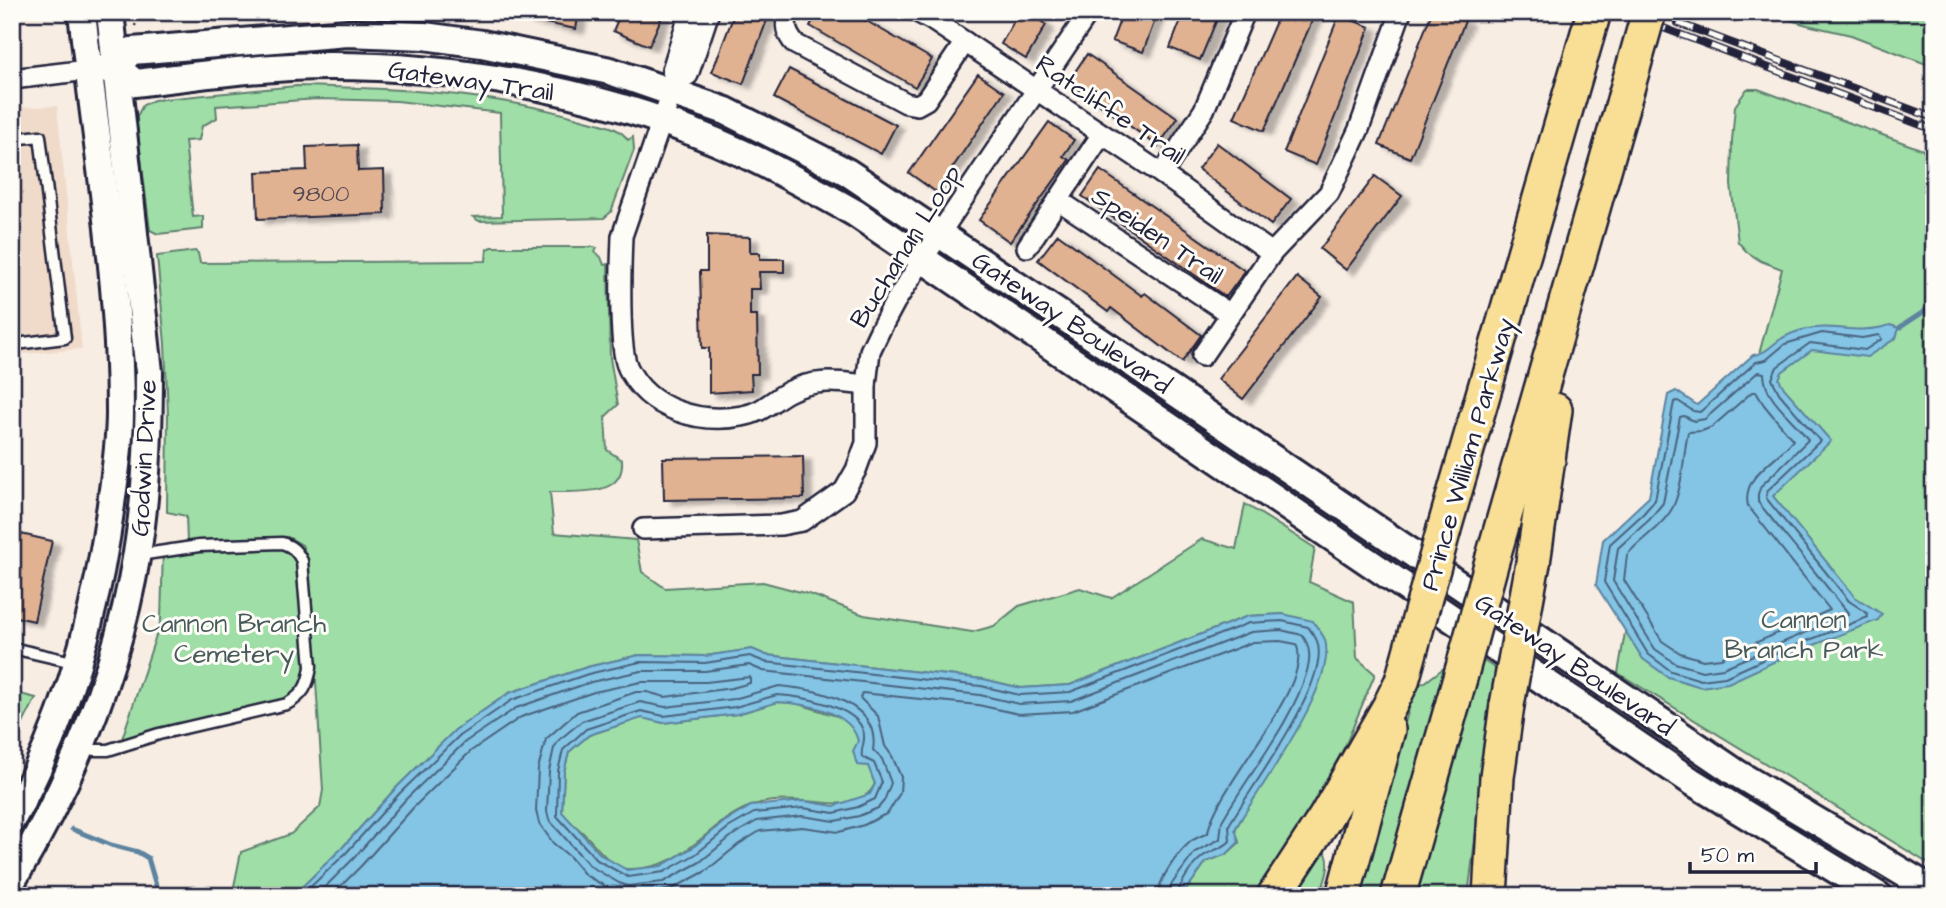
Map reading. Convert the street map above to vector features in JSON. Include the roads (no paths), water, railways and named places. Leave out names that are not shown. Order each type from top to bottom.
[{"type":"highway","name":"Prince William Parkway","points":[[1343,896],[1444,529],[1594,12]]},
{"type":"highway","name":"Prince William Parkway","points":[[1398,896],[1649,12]]},
{"type":"highway","points":[[1479,896],[1507,705],[1533,563],[1547,453],[1592,213]]},
{"type":"highway","points":[[1274,896],[1325,818],[1402,681]]},
{"type":"highway","points":[[1490,896],[1497,777]]},
{"type":"street","name":"Godwin Drive","points":[[12,819],[54,731],[93,612],[105,552],[118,452],[119,377],[111,267],[82,12]]},
{"type":"street","name":"Godwin Drive","points":[[12,881],[37,841],[82,745],[114,652],[137,555],[144,502],[149,372],[110,12]]},
{"type":"street","points":[[690,12],[672,70],[674,87],[622,236],[623,339],[627,367],[644,392],[674,411],[706,419],[743,416],[767,408],[787,392],[812,382],[866,385]]},
{"type":"street","points":[[674,87],[688,75],[709,12]]},
{"type":"street","points":[[789,12],[786,19],[787,35],[795,44],[906,103],[917,105],[926,100],[965,42]]},
{"type":"street","name":"Ratcliffe Trail","points":[[917,12],[1162,174],[1272,253]]},
{"type":"street","name":"Buchanan Loop","points":[[643,529],[781,525],[802,521],[844,491],[856,470],[866,443],[866,385],[870,351],[880,330],[940,233],[1089,12]]},
{"type":"street","points":[[1162,174],[1204,110],[1245,12]]},
{"type":"street","name":"Speiden Trail","points":[[1202,356],[1272,253],[1329,193],[1359,129],[1401,12]]},
{"type":"street","name":"Gateway Boulevard","points":[[88,70],[116,67],[131,51],[347,33],[424,36],[482,44],[674,87],[786,139],[847,172],[1738,774],[1934,891]]},
{"type":"street","name":"Gateway Boulevard","points":[[116,67],[135,83],[253,69],[328,66],[397,67],[456,72],[539,86],[605,103],[741,152],[855,214],[1691,781],[1880,896]]},
{"type":"street","points":[[12,79],[88,70]]},
{"type":"street","name":"Speiden Trail","points":[[1027,247],[1102,134]]},
{"type":"street","name":"Speiden Trail","points":[[1058,200],[1230,314]]},
{"type":"street","points":[[105,552],[137,555]]},
{"type":"lane","points":[[12,139],[40,136],[65,338],[16,344],[12,314]]},
{"type":"lane","points":[[82,745],[94,750],[108,750],[159,734],[287,704],[299,697],[309,680],[312,667],[302,561],[298,552],[290,545],[199,546],[137,555]]},
{"type":"lane","points":[[12,648],[78,663]]},
{"type":"water","points":[[1890,325],[1899,328],[1896,338],[1867,357],[1812,350],[1782,372],[1779,379],[1784,388],[1831,441],[1773,496],[1855,597],[1882,614],[1878,620],[1791,654],[1728,683],[1701,687],[1668,677],[1643,659],[1596,585],[1603,540],[1649,497],[1668,395],[1676,391],[1697,405],[1753,355],[1799,331],[1824,327],[1866,329]]},
{"type":"water","points":[[1283,614],[1313,621],[1325,640],[1326,659],[1320,682],[1294,736],[1235,829],[1239,842],[1227,854],[1206,862],[1182,896],[288,896],[304,885],[342,848],[395,789],[455,730],[509,693],[587,667],[639,655],[705,656],[752,649],[766,655],[983,679],[1021,688],[1070,685],[1248,616]],"holes":[[[778,702],[814,707],[846,722],[858,741],[853,751],[857,765],[868,766],[875,784],[870,794],[834,806],[804,801],[751,806],[724,822],[692,848],[661,866],[627,870],[601,855],[562,812],[564,772],[569,752],[589,735],[642,718],[663,723],[737,714]]]},
{"type":"waterway","points":[[1899,328],[1934,305]]},
{"type":"waterway","points":[[72,829],[148,858],[159,896]]},
{"type":"railway","points":[[1621,12],[1934,130]]},
{"type":"railway","points":[[1678,23],[1934,118]]},
{"type":"park label","name":"Cannon Branch Park","points":[[1804,634]]},
{"type":"park label","name":"Cannon Branch Cemetery","points":[[234,638]]}]
